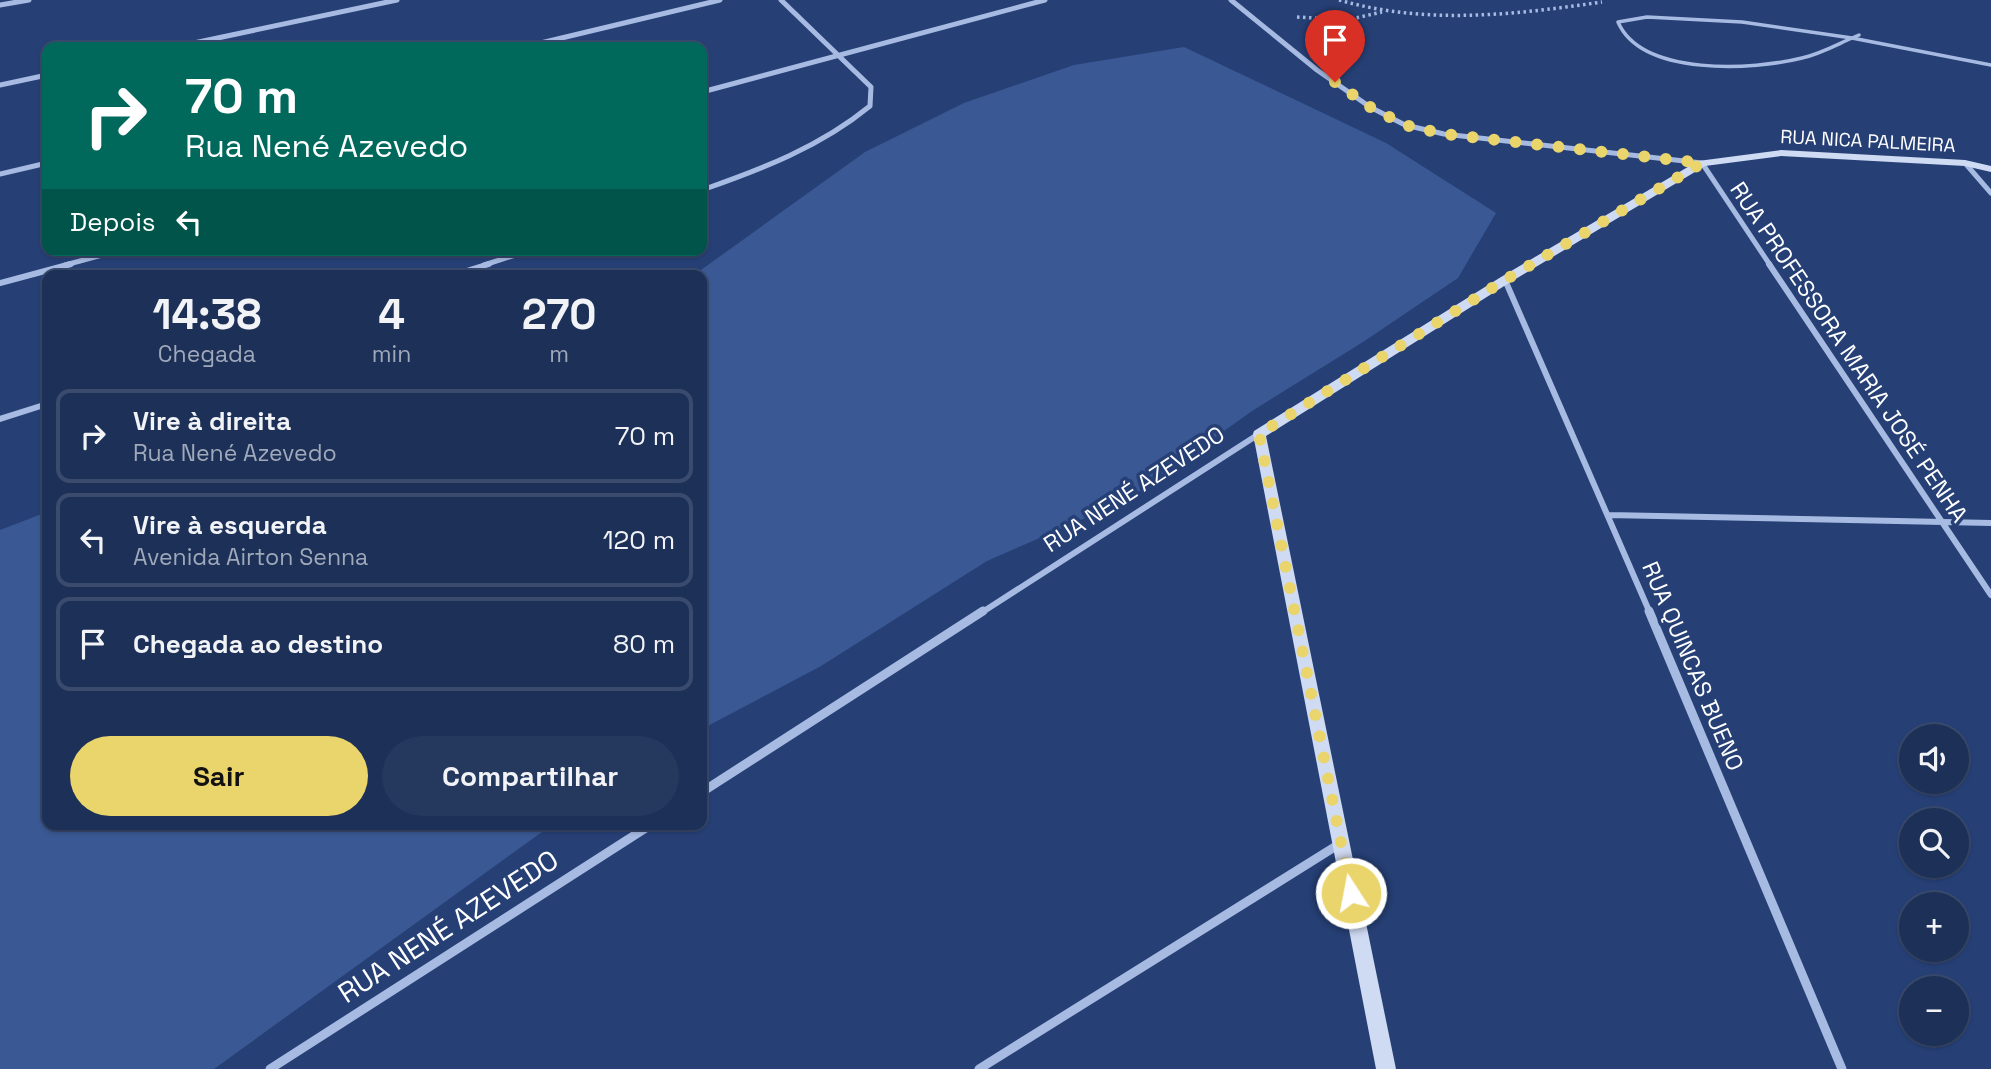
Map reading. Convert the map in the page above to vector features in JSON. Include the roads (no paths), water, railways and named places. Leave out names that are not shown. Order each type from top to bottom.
[{"type":"street","points":[[0,5],[29,0]]},
{"type":"street","points":[[199,42],[397,0]]},
{"type":"street","points":[[545,42],[720,0]]},
{"type":"street","points":[[707,188],[804,149],[849,125],[870,106],[871,86],[781,0]]},
{"type":"street","points":[[707,91],[1045,0]]},
{"type":"street","points":[[1231,0],[1317,70],[1370,107],[1405,125],[1444,134],[1702,163]]},
{"type":"street","points":[[0,85],[42,76]]},
{"type":"street","name":"RUA NICA PALMEIRA","points":[[1702,163],[1781,153],[1965,163],[1991,169]]},
{"type":"street","name":"RUA NENÉ AZEVEDO","points":[[707,789],[1259,434],[1505,280],[1702,163]]},
{"type":"street","name":"RUA PROFESSORA MARIA JOSÉ PENHA","points":[[1702,163],[1991,595]]},
{"type":"street","points":[[1965,163],[1991,193]]},
{"type":"street","points":[[0,174],[42,164]]},
{"type":"street","points":[[48,270],[99,256]]},
{"type":"street","points":[[469,270],[513,256]]},
{"type":"street","points":[[0,283],[42,272]]},
{"type":"street","name":"RUA QUINCAS BUENO","points":[[1505,280],[1609,515],[1842,1069]]},
{"type":"street","points":[[0,419],[42,406]]},
{"type":"street","points":[[1259,434],[1386,1069]]},
{"type":"street","points":[[1609,515],[1991,523]]},
{"type":"street","name":"RUA NENÉ AZEVEDO","points":[[270,1069],[643,830]]},
{"type":"street","points":[[979,1069],[1342,843]]},
{"type":"lane","points":[[1695,13],[1627,16],[1618,22],[1626,36],[1651,54],[1706,64],[1758,64],[1801,59],[1859,35]]},
{"type":"lane","points":[[1719,14],[1859,35],[1991,65]]}]
